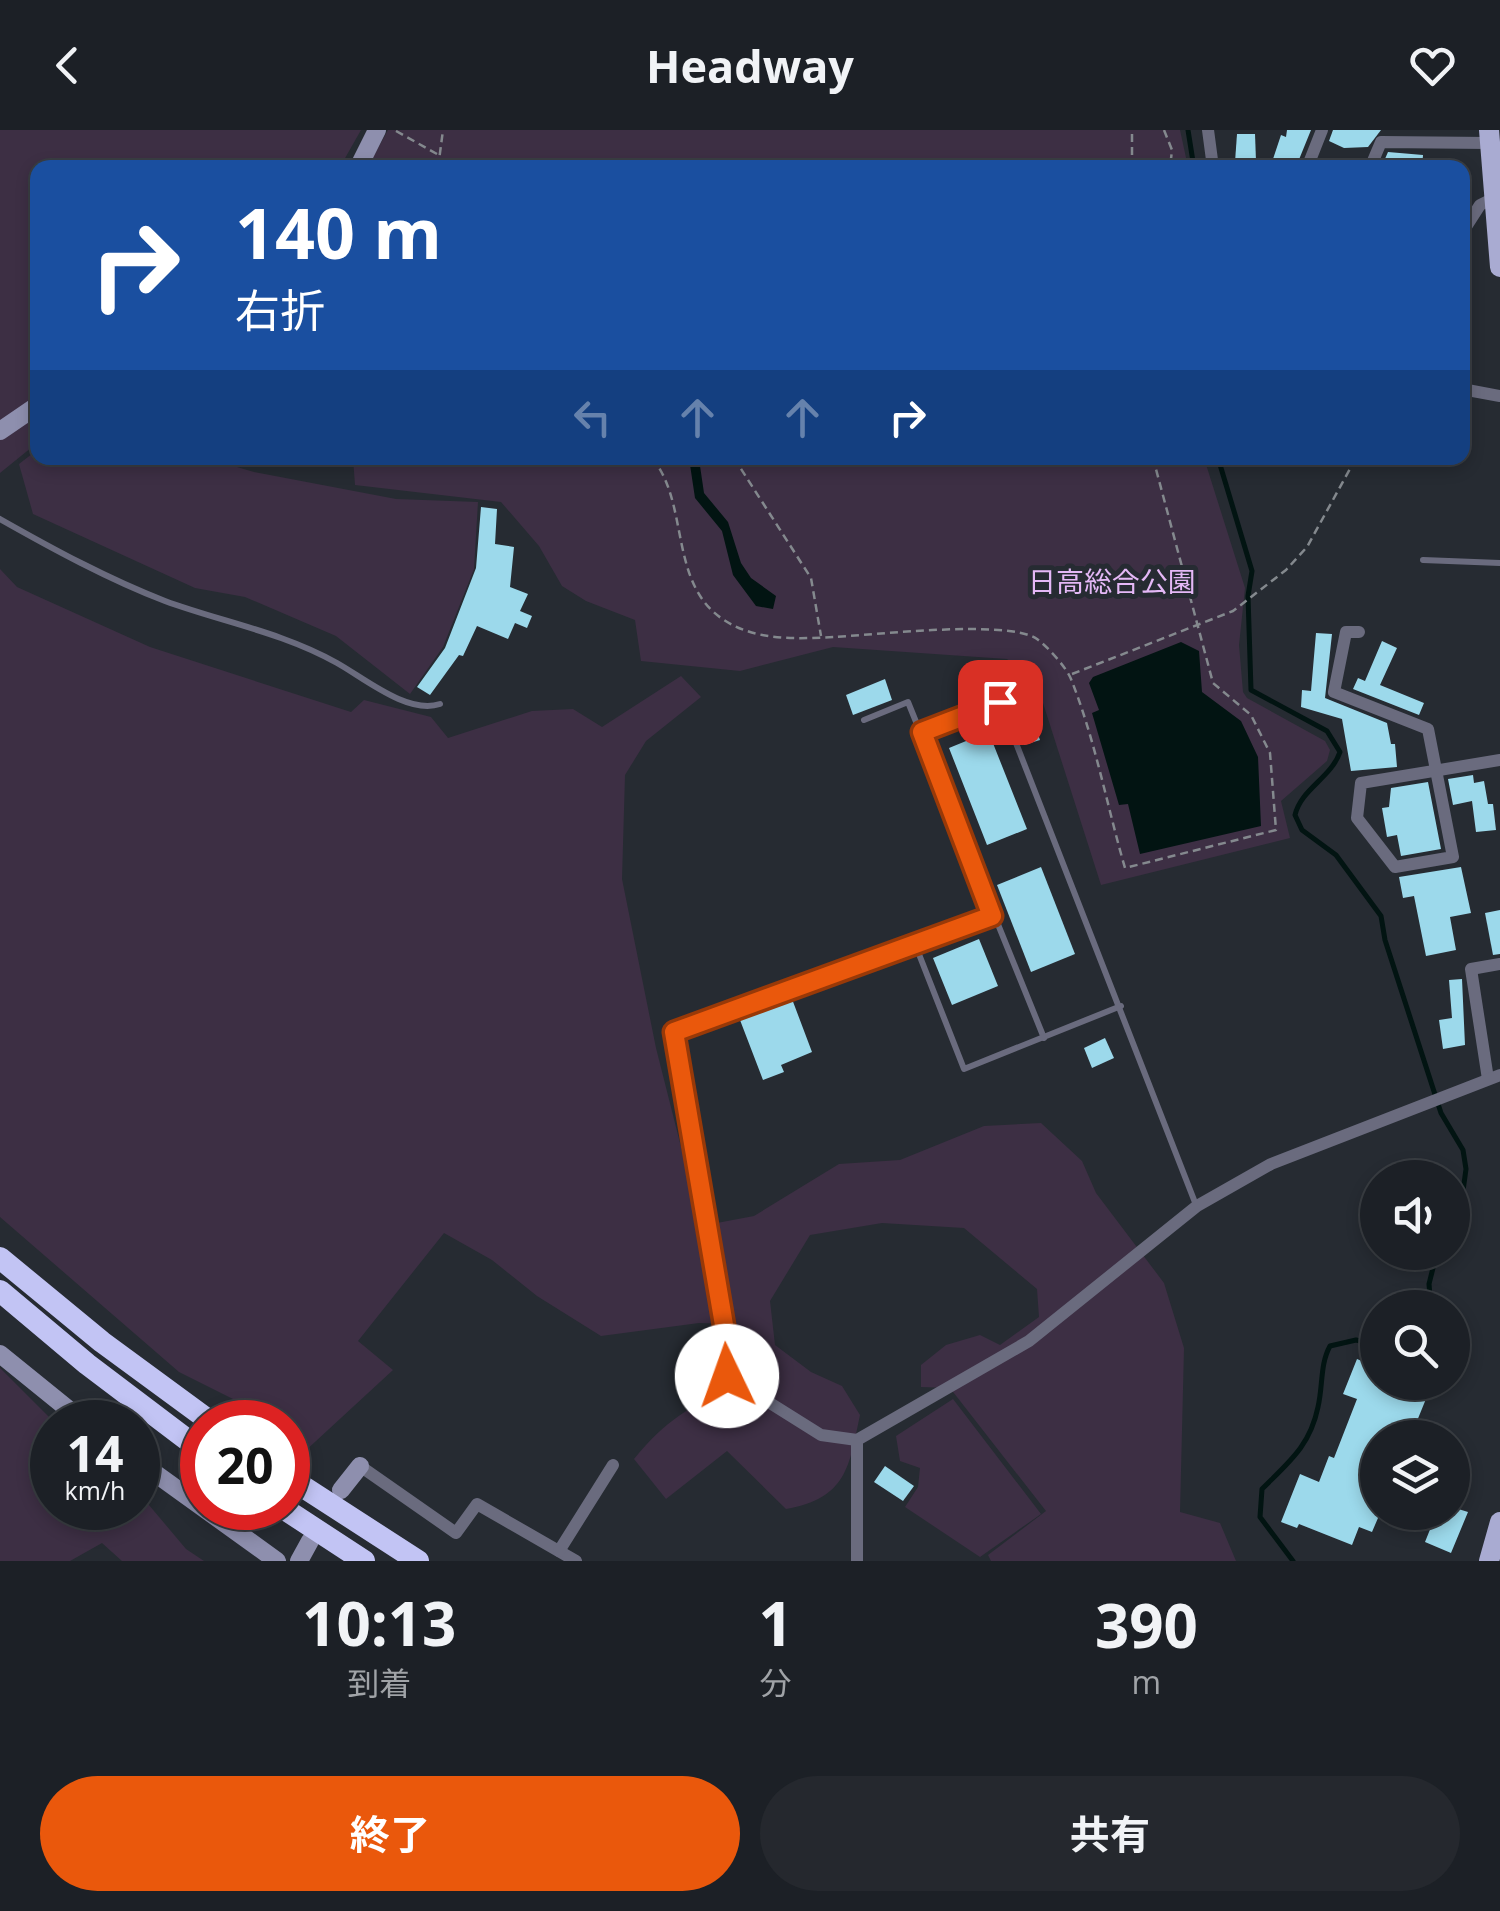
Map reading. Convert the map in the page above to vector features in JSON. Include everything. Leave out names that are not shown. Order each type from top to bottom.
[{"type":"highway","points":[[0,1258],[102,1342],[181,1400]]},
{"type":"highway","points":[[0,1292],[86,1364],[180,1434]]},
{"type":"highway","points":[[310,1491],[418,1561]]},
{"type":"highway","points":[[310,1525],[364,1561]]},
{"type":"main road","points":[[1489,137],[1500,268]]},
{"type":"main road","points":[[1489,1561],[1500,1522]]},
{"type":"street","points":[[362,160],[378,130]]},
{"type":"street","points":[[1208,130],[1212,160]]},
{"type":"street","points":[[1309,160],[1322,130]]},
{"type":"street","points":[[1374,160],[1386,136],[1489,137]]},
{"type":"street","points":[[1470,221],[1480,206],[1496,208]]},
{"type":"street","points":[[1470,390],[1500,396]]},
{"type":"street","points":[[0,431],[30,410]]},
{"type":"street","points":[[1360,632],[1346,632],[1334,692],[1428,730],[1438,770],[1453,857],[1395,867],[1357,818],[1361,784],[1438,770],[1500,760]]},
{"type":"street","points":[[727,1376],[821,1436],[858,1440],[1029,1341],[1197,1206],[1271,1164],[1494,1077],[1471,969],[1500,964]]},
{"type":"street","points":[[0,1354],[57,1400]]},
{"type":"street","points":[[855,1560],[858,1440]]},
{"type":"street","points":[[559,1551],[613,1465]]},
{"type":"street","points":[[341,1490],[360,1466],[456,1533],[477,1504],[576,1561]]},
{"type":"street","points":[[160,1477],[278,1561]]},
{"type":"street","points":[[299,1561],[310,1541]]},
{"type":"lane","points":[[0,520],[58,552],[164,600],[306,646],[401,699],[428,708],[440,704]]},
{"type":"lane","points":[[1423,560],[1500,564]]},
{"type":"lane","points":[[864,720],[908,702],[1044,1038]]},
{"type":"lane","points":[[922,732],[1000,702],[1197,1206]]},
{"type":"lane","points":[[727,1376],[724,1325],[674,1032],[992,916]]},
{"type":"lane","points":[[915,944],[964,1069],[1121,1006]]},
{"type":"path","points":[[395,130],[437,154]]},
{"type":"path","points":[[437,160],[443,130]]},
{"type":"path","points":[[1132,130],[1132,160]]},
{"type":"path","points":[[1164,130],[1172,150],[1171,160]]},
{"type":"path","points":[[656,465],[670,492],[679,542],[696,588],[721,618],[754,635],[821,638],[996,629],[1035,637],[1070,674],[1125,868],[1276,830],[1270,754],[1251,715],[1213,683],[1155,465]]},
{"type":"path","points":[[738,465],[811,578],[821,638]]},
{"type":"path","points":[[1070,674],[1234,611],[1307,547],[1352,465]]},
{"type":"green space","points":[[0,130],[361,130],[344,160],[30,160],[30,449],[0,473]]},
{"type":"green space","points":[[388,130],[1180,130],[1186,160],[371,160]]},
{"type":"green space","points":[[30,455],[30,465],[230,465],[396,499],[478,502],[474,569],[443,647],[410,694],[336,636],[245,597],[195,588],[33,514],[19,464]]},
{"type":"green space","name":"日高総合公園","points":[[354,465],[1206,465],[1245,588],[1239,645],[1243,692],[1247,698],[1325,741],[1330,750],[1327,761],[1281,801],[1290,838],[1101,885],[1036,681],[1007,659],[833,647],[740,671],[641,661],[635,620],[586,601],[562,586],[539,546],[501,502],[355,485]]},
{"type":"green space","points":[[0,569],[17,587],[150,647],[351,712],[364,700],[431,717],[448,738],[532,711],[573,709],[602,727],[681,676],[701,697],[646,741],[625,775],[622,879],[656,1048],[701,1226],[754,1216],[839,1164],[900,1160],[984,1126],[1041,1123],[1082,1161],[1096,1193],[1164,1283],[1184,1348],[1180,1512],[1220,1523],[1236,1561],[991,1561],[988,1555],[1046,1511],[950,1388],[921,1387],[921,1365],[946,1345],[980,1335],[1000,1345],[1039,1317],[1037,1289],[964,1228],[882,1223],[810,1235],[770,1301],[775,1345],[811,1372],[842,1386],[860,1415],[842,1477],[822,1497],[786,1509],[727,1451],[666,1499],[634,1459],[679,1416],[734,1386],[738,1338],[732,1324],[699,1323],[601,1336],[537,1296],[492,1260],[444,1233],[358,1341],[393,1370],[310,1447],[310,1400],[235,1400],[179,1372],[0,1217]]},
{"type":"green space","points":[[0,1368],[32,1400],[30,1530],[160,1530],[160,1518],[186,1549],[204,1561],[122,1561],[102,1543],[70,1561],[0,1561]]},
{"type":"green space","points":[[953,1399],[1041,1514],[980,1557],[905,1507],[918,1487],[920,1468],[900,1461],[896,1436]]},
{"type":"shaded area","points":[[690,465],[700,465],[704,493],[728,522],[741,563],[751,578],[776,596],[773,609],[756,606],[733,575],[722,531],[695,498]]},
{"type":"shaded area","points":[[1181,642],[1199,651],[1202,692],[1241,721],[1258,757],[1261,826],[1140,854],[1128,804],[1119,805],[1092,713],[1099,710],[1089,683],[1093,677]]},
{"type":"building","points":[[1287,130],[1311,130],[1299,160],[1273,160],[1281,135],[1286,137]]},
{"type":"building","points":[[1333,130],[1381,130],[1368,147],[1344,148],[1329,141]]},
{"type":"building","points":[[1237,134],[1255,134],[1256,160],[1235,160]]},
{"type":"building","points":[[1388,152],[1423,155],[1423,160],[1384,160]]},
{"type":"building","points":[[481,507],[497,509],[495,544],[514,547],[510,587],[528,594],[520,611],[532,616],[527,628],[515,623],[508,639],[477,626],[463,656],[459,655],[430,695],[417,687],[445,648],[476,568]]},
{"type":"building","points":[[1316,633],[1332,634],[1325,698],[1387,723],[1391,744],[1395,744],[1397,767],[1351,771],[1342,719],[1301,707],[1302,690],[1311,691]]},
{"type":"building","points":[[1382,641],[1397,648],[1380,685],[1424,703],[1419,715],[1353,689],[1358,678],[1365,681]]},
{"type":"building","points":[[885,679],[892,700],[853,715],[846,695]]},
{"type":"building","points":[[1031,714],[1040,740],[1024,745],[1015,720]]},
{"type":"building","points":[[985,723],[1027,829],[987,845],[949,748],[971,739],[967,730]]},
{"type":"building","points":[[1473,775],[1474,783],[1484,781],[1488,804],[1493,804],[1496,830],[1476,832],[1472,801],[1453,805],[1448,779]]},
{"type":"building","points":[[1428,782],[1441,849],[1401,856],[1397,835],[1387,837],[1382,808],[1389,807],[1391,788]]},
{"type":"building","points":[[1041,867],[1075,954],[1031,972],[997,885]]},
{"type":"building","points":[[1461,867],[1471,913],[1450,917],[1456,950],[1426,956],[1414,896],[1403,898],[1399,877]]},
{"type":"building","points":[[1500,910],[1500,954],[1493,955],[1485,913]]},
{"type":"building","points":[[979,939],[998,986],[952,1005],[933,958]]},
{"type":"building","points":[[1462,979],[1465,1045],[1443,1049],[1439,1020],[1452,1018],[1449,980]]},
{"type":"building","points":[[792,999],[812,1052],[781,1065],[784,1072],[763,1080],[740,1020]]},
{"type":"building","points":[[1105,1038],[1114,1058],[1092,1068],[1084,1048]]},
{"type":"building","points":[[1357,1359],[1360,1400],[1426,1400],[1417,1420],[1360,1420],[1360,1527],[1352,1545],[1299,1524],[1297,1528],[1281,1522],[1300,1474],[1319,1482],[1329,1456],[1334,1458],[1357,1399],[1343,1394]]},
{"type":"building","points":[[885,1466],[914,1486],[903,1501],[874,1482]]},
{"type":"building","points":[[1430,1530],[1461,1530],[1451,1553],[1425,1542]]},
{"type":"waterway","points":[[1188,130],[1193,160]]},
{"type":"waterway","points":[[1220,465],[1252,571],[1248,596],[1251,690],[1327,731],[1340,752],[1303,798],[1295,815],[1302,830],[1336,855],[1381,916],[1385,940],[1441,1113],[1463,1150],[1465,1160]]},
{"type":"waterway","points":[[1430,1290],[1432,1270]]},
{"type":"waterway","points":[[1293,1561],[1260,1517],[1262,1489],[1310,1432],[1330,1346],[1360,1341]]},
{"type":"route","points":[[727,1376],[724,1325],[674,1032],[992,916],[922,732],[1000,702]]}]
